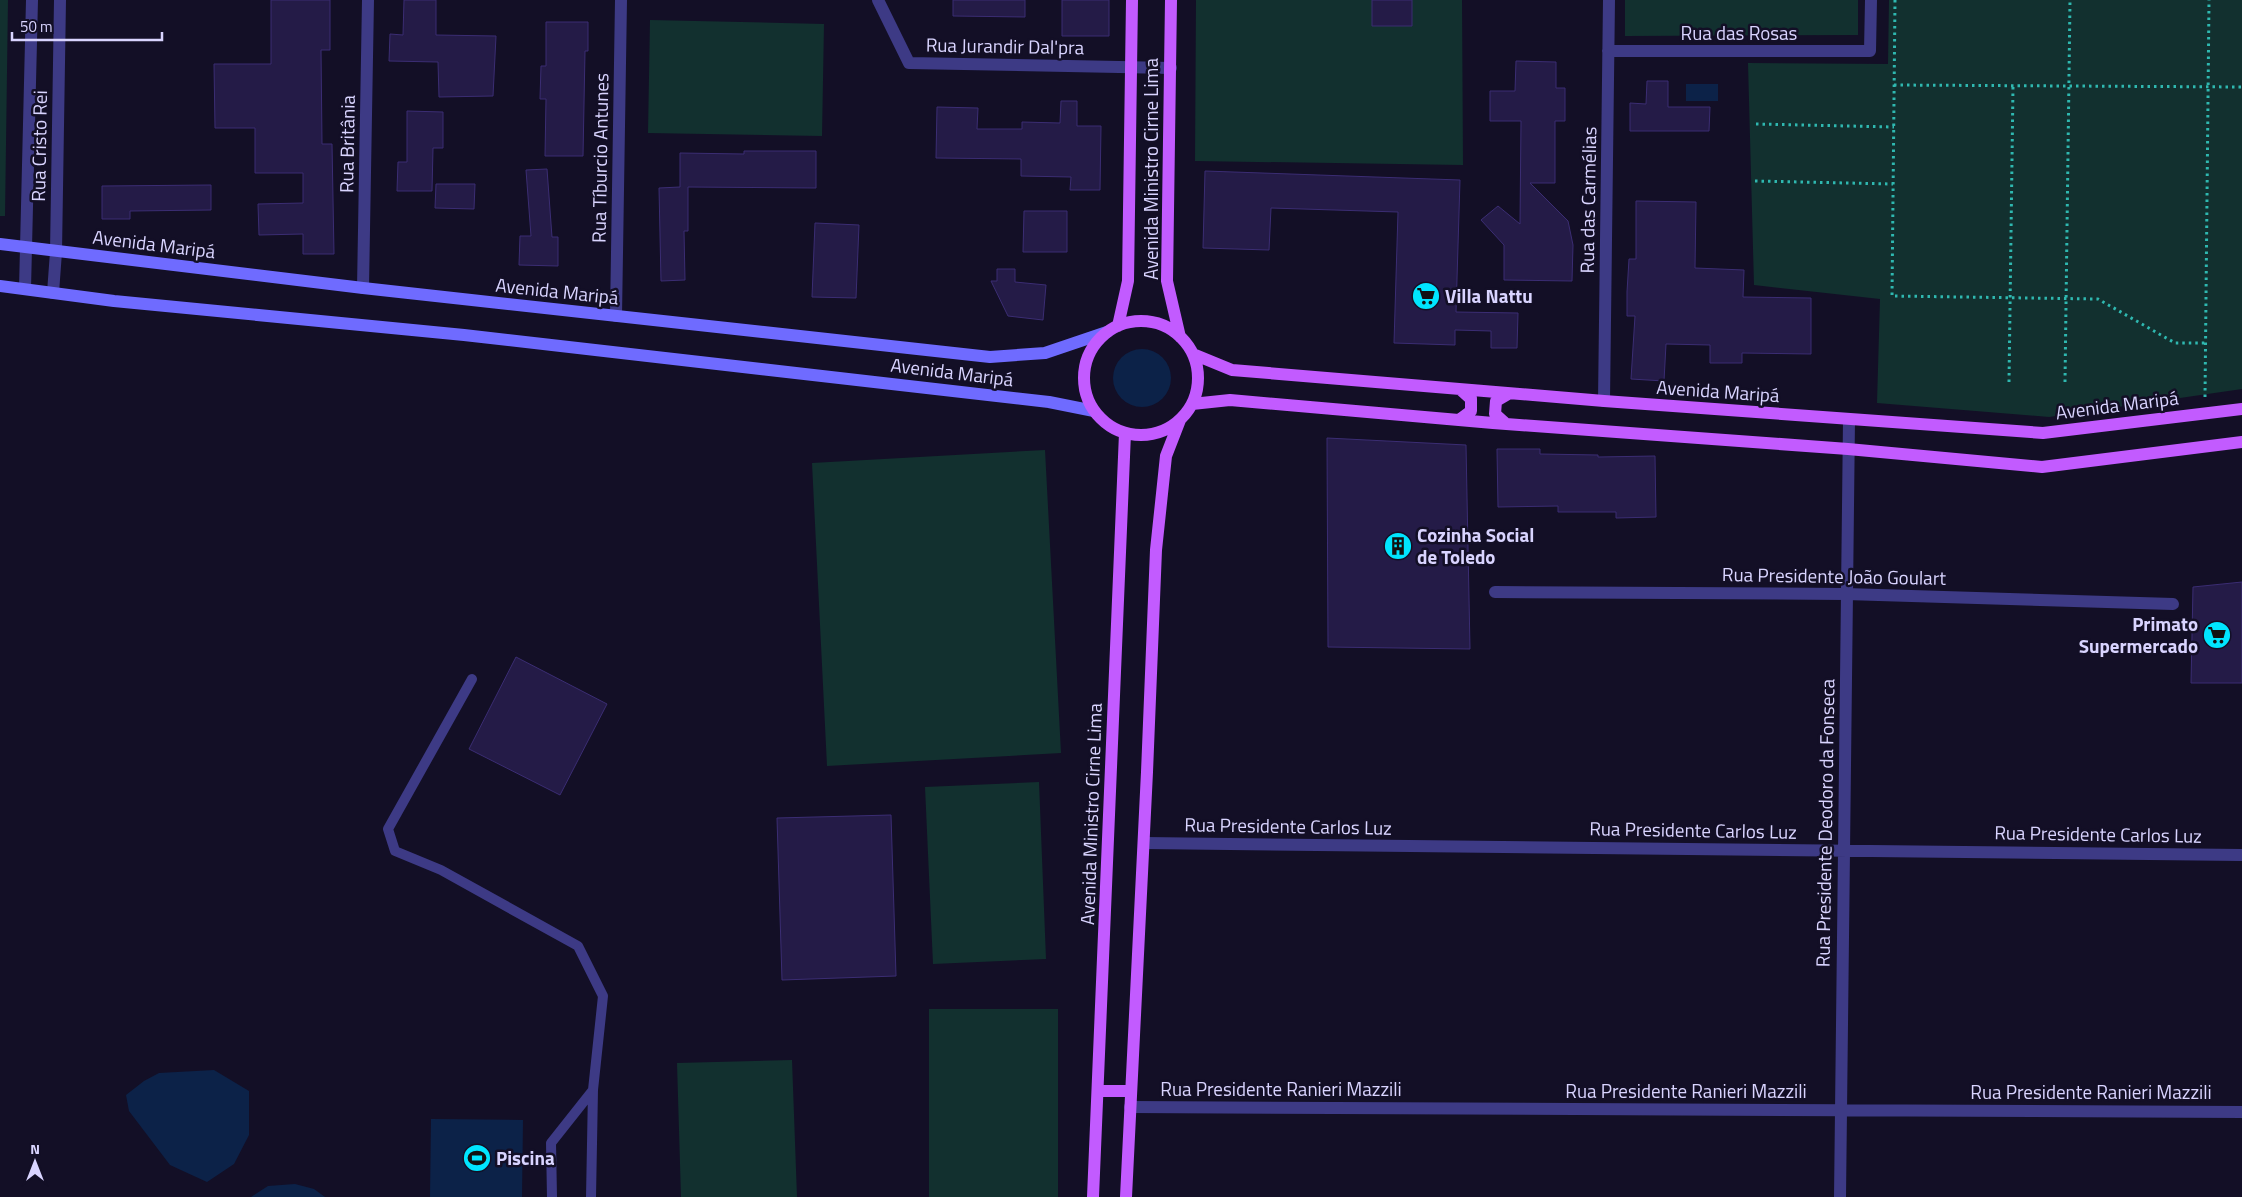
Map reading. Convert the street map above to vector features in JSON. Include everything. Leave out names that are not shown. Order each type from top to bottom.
[{"type":"main road","name":"Avenida Ministro Cirne Lima","points":[[1118,326],[1128,280],[1132,0]]},
{"type":"main road","name":"Avenida Ministro Cirne Lima","points":[[1171,0],[1167,280],[1180,337]]},
{"type":"main road","name":"Avenida Maripá","points":[[0,244],[363,288],[990,357],[1045,353],[1107,332]]},
{"type":"main road","name":"Avenida Maripá","points":[[0,286],[114,301],[474,336],[1049,402],[1094,411]]},
{"type":"main road","points":[[1126,1197],[1144,843],[1156,550],[1166,456],[1180,420],[1192,404],[1198,388],[1198,371],[1193,354],[1180,337],[1167,327],[1151,322],[1134,322],[1118,326],[1107,332],[1094,345],[1086,361],[1084,378],[1086,395],[1094,411],[1107,425],[1125,433],[1145,435],[1164,431],[1180,420]]},
{"type":"main road","name":"Avenida Maripá","points":[[1193,354],[1232,370],[1508,394],[2043,433],[2242,408]]},
{"type":"main road","points":[[1458,420],[1471,412],[1471,399],[1461,390]]},
{"type":"main road","points":[[1505,423],[1495,414],[1496,402],[1508,394]]},
{"type":"main road","points":[[1192,404],[1230,400],[1458,420],[1848,449],[2042,467],[2242,442]]},
{"type":"main road","name":"Avenida Ministro Cirne Lima","points":[[1093,1197],[1125,433]]},
{"type":"main road","points":[[1098,1091],[1131,1091]]},
{"type":"street","points":[[25,289],[28,248],[32,0]]},
{"type":"street","name":"Rua Cristo Rei","points":[[53,293],[56,252],[60,0]]},
{"type":"street","name":"Rua Britânia","points":[[363,288],[368,0]]},
{"type":"street","name":"Rua Tíburcio Antunes","points":[[616,316],[621,0]]},
{"type":"street","name":"Rua Jurandir Dal'pra","points":[[878,0],[909,63],[1170,68]]},
{"type":"street","name":"Rua das Carmélias","points":[[1604,401],[1609,0]]},
{"type":"street","name":"Rua das Rosas","points":[[1608,51],[1870,51],[1871,0]]},
{"type":"street","name":"Rua Presidente Deodoro da Fonseca","points":[[1840,1197],[1848,420]]},
{"type":"street","name":"Rua Presidente João Goulart","points":[[1495,592],[1846,594],[2173,604]]},
{"type":"street","name":"Rua Presidente Carlos Luz","points":[[1144,843],[2242,855]]},
{"type":"street","name":"Rua Presidente Ranieri Mazzili","points":[[1130,1107],[2242,1112]]},
{"type":"lane","points":[[472,679],[388,829],[396,851],[441,870],[578,946],[603,996],[593,1090],[591,1197]]},
{"type":"lane","points":[[552,1197],[550,1143],[593,1090]]},
{"type":"path","points":[[1895,0],[1892,296],[2098,299],[2175,343],[2206,343]]},
{"type":"path","points":[[2065,382],[2070,0]]},
{"type":"path","points":[[2205,413],[2209,0]]},
{"type":"path","points":[[1894,85],[2242,87]]},
{"type":"path","points":[[2009,382],[2013,86]]},
{"type":"path","points":[[1756,124],[1894,127]]},
{"type":"path","points":[[1755,181],[1893,184]]},
{"type":"green space","points":[[0,0],[8,0],[5,216],[0,216]]},
{"type":"green space","points":[[1196,0],[1462,0],[1463,165],[1195,161]]},
{"type":"green space","points":[[1625,0],[1858,0],[1858,35],[1625,36]]},
{"type":"green space","points":[[1889,0],[2242,0],[2242,389],[2049,417],[1877,403],[1880,299],[1754,285],[1748,63],[1888,64]]},
{"type":"green space","points":[[650,20],[824,24],[822,136],[648,133]]},
{"type":"green space","points":[[1045,450],[1061,753],[827,766],[812,463]]},
{"type":"green space","points":[[1039,782],[1046,959],[933,964],[925,787]]},
{"type":"green space","points":[[929,1009],[1058,1009],[1058,1197],[929,1197]]},
{"type":"green space","points":[[792,1060],[797,1197],[681,1197],[677,1063]]},
{"type":"water","points":[[1686,84],[1718,84],[1718,101],[1686,101]]},
{"type":"water","points":[[1136,349],[1148,349],[1163,357],[1171,372],[1171,384],[1163,399],[1148,407],[1136,407],[1121,399],[1113,384],[1113,372],[1121,357]]},
{"type":"water","points":[[214,1070],[249,1091],[249,1135],[234,1164],[207,1182],[170,1165],[129,1111],[126,1095],[144,1081],[159,1073]]},
{"type":"water","name":"Piscina","points":[[431,1119],[523,1120],[522,1197],[430,1197]]},
{"type":"water","points":[[295,1184],[314,1189],[325,1197],[251,1197],[268,1186]]},
{"type":"building","points":[[271,0],[330,0],[330,50],[321,50],[322,144],[332,144],[334,254],[303,254],[303,234],[259,235],[258,204],[303,203],[303,173],[255,173],[255,128],[215,128],[214,64],[271,64]]},
{"type":"building","points":[[404,0],[436,0],[436,35],[496,36],[493,96],[439,97],[438,62],[389,61],[390,34],[403,35]]},
{"type":"building","points":[[953,0],[1025,0],[1025,17],[953,16]]},
{"type":"building","points":[[1062,0],[1109,0],[1109,36],[1062,36]]},
{"type":"building","points":[[1372,0],[1412,0],[1412,26],[1372,26]]},
{"type":"building","points":[[546,22],[588,22],[588,51],[585,51],[583,156],[545,156],[546,99],[540,99],[541,66],[546,66]]},
{"type":"building","points":[[1516,61],[1556,62],[1556,88],[1565,88],[1565,121],[1555,121],[1555,183],[1530,183],[1568,221],[1573,245],[1572,281],[1504,280],[1504,245],[1481,220],[1498,206],[1520,224],[1521,121],[1490,121],[1490,91],[1515,91]]},
{"type":"building","points":[[1647,81],[1668,81],[1668,107],[1710,107],[1709,131],[1630,131],[1630,103],[1646,104]]},
{"type":"building","points":[[1061,101],[1077,101],[1077,126],[1101,126],[1100,190],[1070,190],[1071,177],[1021,176],[1021,159],[936,158],[937,107],[978,108],[977,129],[1022,129],[1022,122],[1060,123]]},
{"type":"building","points":[[407,111],[443,112],[443,148],[433,148],[432,191],[397,191],[398,162],[407,162]]},
{"type":"building","points":[[744,151],[816,151],[816,188],[688,187],[688,231],[684,231],[685,280],[661,281],[659,188],[680,187],[680,153],[744,154]]},
{"type":"building","points":[[547,169],[552,237],[558,237],[558,266],[519,265],[520,236],[531,236],[526,170]]},
{"type":"building","name":"Villa Nattu","points":[[1205,171],[1460,180],[1456,312],[1518,313],[1517,348],[1491,348],[1491,331],[1455,330],[1455,345],[1394,343],[1398,212],[1271,208],[1269,250],[1203,248]]},
{"type":"building","points":[[436,184],[475,184],[474,209],[435,208]]},
{"type":"building","points":[[211,185],[211,210],[130,211],[130,219],[102,219],[102,186]]},
{"type":"building","points":[[1636,201],[1696,202],[1695,268],[1744,270],[1743,297],[1811,298],[1811,354],[1742,353],[1742,363],[1710,363],[1710,345],[1666,344],[1664,381],[1631,379],[1635,316],[1627,316],[1627,292],[1629,259],[1636,259]]},
{"type":"building","points":[[1024,211],[1067,211],[1067,252],[1023,252]]},
{"type":"building","points":[[815,223],[859,225],[856,298],[812,297]]},
{"type":"building","points":[[997,269],[1015,269],[1015,282],[1046,285],[1043,320],[1008,316],[991,281],[997,281]]},
{"type":"building","name":"Cozinha Social de Toledo","points":[[1327,438],[1466,445],[1470,649],[1328,647]]},
{"type":"building","points":[[1497,449],[1540,449],[1540,454],[1598,455],[1598,457],[1655,456],[1656,517],[1616,518],[1616,512],[1558,512],[1558,506],[1498,507]]},
{"type":"building","name":"Primato Supermercado","points":[[2242,582],[2242,683],[2191,683],[2193,587]]},
{"type":"building","points":[[516,657],[607,704],[560,795],[469,749]]},
{"type":"building","points":[[891,815],[896,976],[782,980],[777,818]]},
{"type":"place","name":"Villa Nattu","points":[[1426,296]]},
{"type":"place","name":"Cozinha Social de Toledo","points":[[1398,546]]},
{"type":"place","name":"Primato Supermercado","points":[[2217,635]]},
{"type":"place","name":"Piscina","points":[[477,1158]]}]
